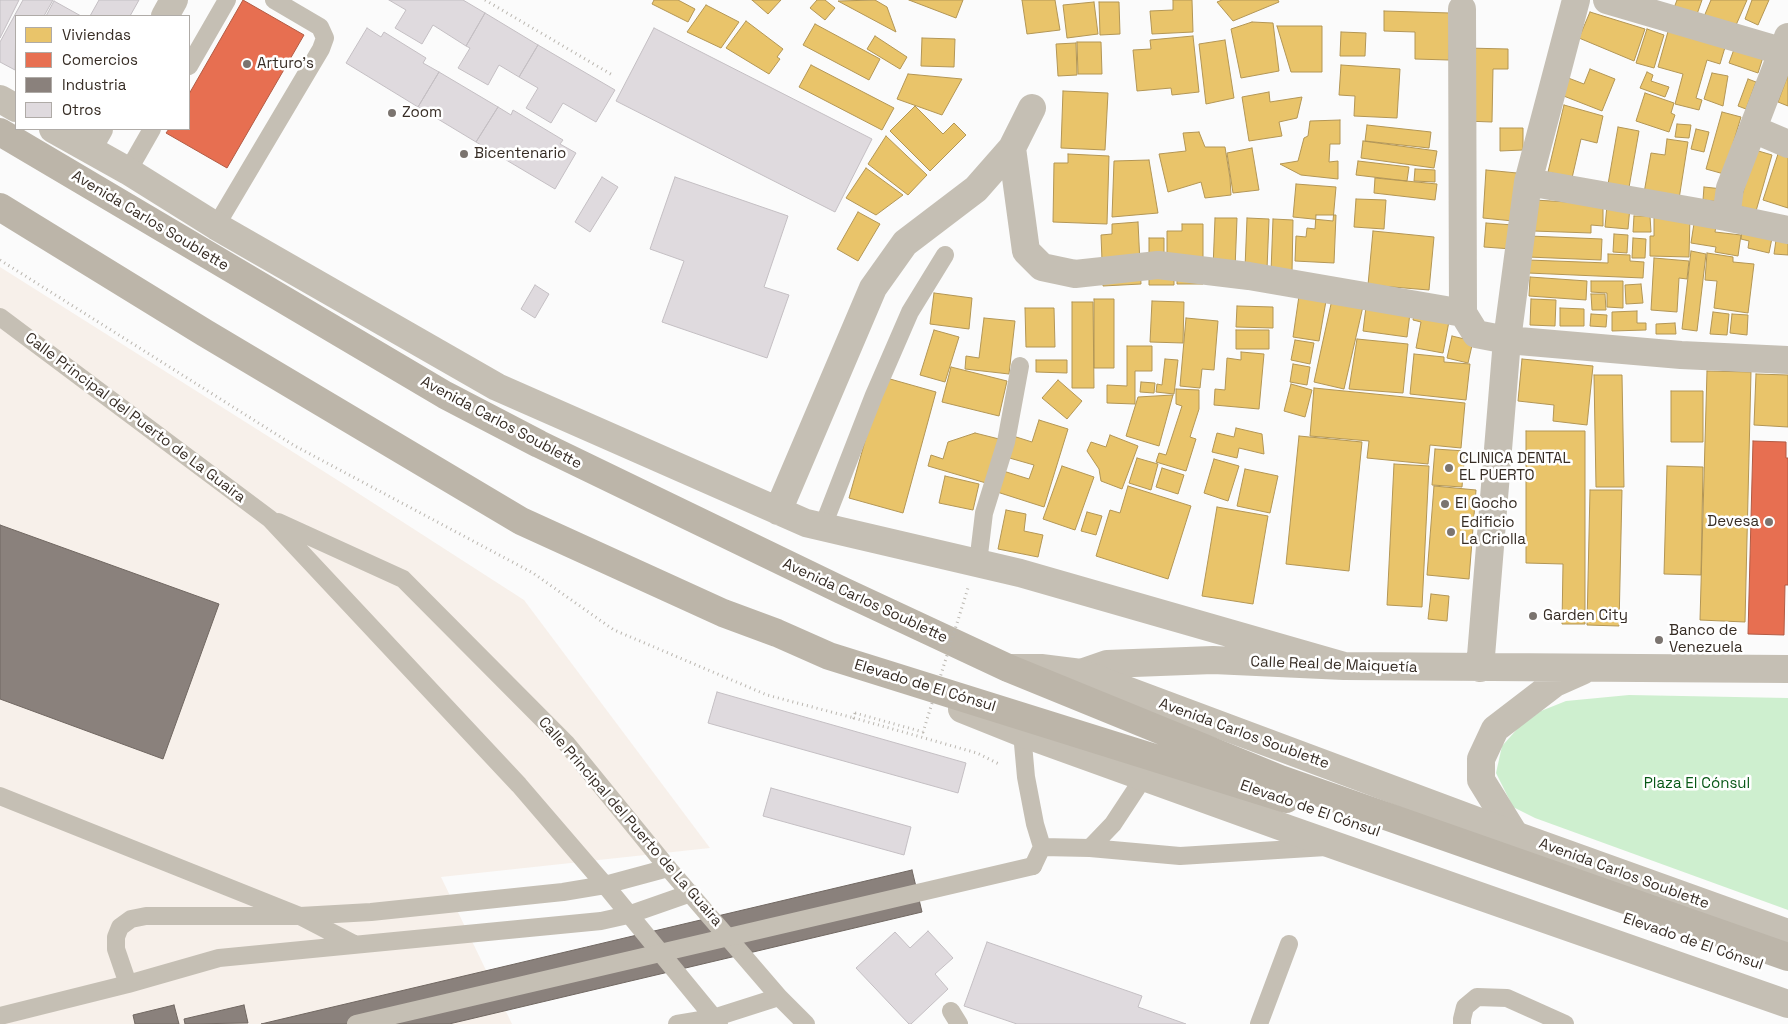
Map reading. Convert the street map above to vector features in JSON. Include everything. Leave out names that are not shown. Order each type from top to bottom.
[{"type":"main road","name":"Avenida Carlos Soublette","points":[[0,132],[445,395],[548,448],[841,590],[1008,668]]},
{"type":"main road","points":[[0,207],[205,333],[521,521],[724,613],[777,633],[829,656]]},
{"type":"main road","name":"Elevado de El Cónsul","points":[[829,656],[1280,797],[1788,975]]},
{"type":"main road","name":"Elevado de El Cónsul","points":[[1008,668],[1280,779],[1788,957]]},
{"type":"street","points":[[166,15],[174,0]]},
{"type":"street","points":[[1480,668],[1507,340],[1528,182],[1576,0]]},
{"type":"street","points":[[1607,0],[1786,47],[1730,188],[1726,217]]},
{"type":"street","points":[[1462,9],[1463,313],[1476,334],[1507,340],[1681,355],[1788,360]]},
{"type":"street","points":[[0,99],[15,107]]},
{"type":"street","points":[[778,511],[873,288],[905,243],[976,189],[1012,148],[1032,108]]},
{"type":"street","points":[[1753,129],[1788,144]]},
{"type":"street","name":"Avenida Carlos Soublette","points":[[58,130],[94,138],[128,171],[216,226],[497,387],[806,523],[822,526],[973,576],[1020,573],[1344,666]]},
{"type":"street","points":[[1012,148],[1026,251],[1042,267],[1074,274],[1158,265],[1250,276],[1463,313]]},
{"type":"street","points":[[1528,182],[1726,217],[1788,230]]},
{"type":"street","points":[[829,656],[1022,733],[1788,1004]]},
{"type":"street","name":"Calle Real de Maiquetía","points":[[1081,673],[1107,664],[1213,660],[1344,666],[1788,670]]},
{"type":"street","name":"Avenida Carlos Soublette","points":[[1008,668],[1041,668],[1081,673],[1515,835],[1788,933]]},
{"type":"street","name":"Calle Real de Maiquetía","points":[[1515,835],[1481,780],[1481,759],[1495,729],[1555,683],[1588,668]]},
{"type":"lane","points":[[190,64],[227,0]]},
{"type":"lane","points":[[216,226],[322,49],[325,38],[320,27],[274,0]]},
{"type":"lane","points":[[128,171],[151,130]]},
{"type":"lane","points":[[822,526],[874,395],[910,312],[945,255]]},
{"type":"lane","name":"Calle Principal del Puerto de La Guaira","points":[[0,316],[270,519],[519,785],[605,885],[716,1021]]},
{"type":"lane","points":[[973,576],[984,513],[1006,442],[1020,366]]},
{"type":"lane","name":"Calle Principal del Puerto de La Guaira","points":[[270,519],[403,579],[566,743],[668,868],[779,997],[806,1024]]},
{"type":"lane","points":[[356,1024],[1034,866],[1042,847],[1035,824],[1026,777],[1022,733]]},
{"type":"lane","points":[[1090,848],[1113,824],[1144,777]]},
{"type":"lane","points":[[0,796],[300,916],[354,944]]},
{"type":"lane","points":[[1042,847],[1090,848],[1180,856],[1338,846]]},
{"type":"lane","points":[[128,984],[116,949],[116,937],[120,927],[131,919],[146,916],[300,916],[371,912],[562,892],[605,885],[668,868]]},
{"type":"lane","points":[[0,1016],[128,984],[219,958],[601,921],[628,915],[691,893]]},
{"type":"lane","points":[[1259,1024],[1289,944]]},
{"type":"lane","points":[[677,1024],[716,1021],[779,997]]},
{"type":"lane","points":[[1462,1024],[1465,1007],[1477,998],[1507,998],[1565,1024]]},
{"type":"path","points":[[485,0],[614,76]]},
{"type":"path","points":[[0,260],[295,446],[533,573],[614,630],[767,695],[977,753],[1026,777]]},
{"type":"path","points":[[854,718],[855,713],[923,732],[973,576]]},
{"type":"shaded area","points":[[0,267],[524,600],[710,848],[441,877],[512,1024],[0,1024]]},
{"type":"green space","name":"Plaza El Cónsul","points":[[1629,695],[1788,698],[1788,910],[1535,818],[1513,807],[1496,773],[1502,746],[1519,727],[1541,711],[1566,701]]},
{"type":"building: Viviendas","points":[[654,0],[678,0],[695,9],[688,22],[652,4]]},
{"type":"building: Viviendas","points":[[752,0],[781,0],[768,14]]},
{"type":"building: Viviendas","points":[[817,0],[825,0],[835,8],[825,20],[810,8]]},
{"type":"building: Viviendas","points":[[875,0],[887,7],[896,32],[838,1]]},
{"type":"building: Viviendas","points":[[909,0],[963,0],[956,18]]},
{"type":"building: Viviendas","points":[[1022,0],[1055,0],[1060,30],[1027,34]]},
{"type":"building: Viviendas","points":[[1173,0],[1192,0],[1193,32],[1152,34],[1150,11],[1173,10]]},
{"type":"building: Viviendas","points":[[1222,0],[1278,0],[1279,2],[1233,21],[1217,2]]},
{"type":"building: Viviendas","points":[[1677,0],[1702,0],[1696,17],[1674,8]]},
{"type":"building: Viviendas","points":[[1711,0],[1747,0],[1733,32],[1703,19]]},
{"type":"building: Viviendas","points":[[1752,0],[1769,0],[1758,25],[1745,19]]},
{"type":"building: Viviendas","points":[[1094,2],[1098,34],[1067,38],[1063,5]]},
{"type":"building: Viviendas","points":[[1099,2],[1119,2],[1120,34],[1100,35]]},
{"type":"building: Viviendas","points":[[706,5],[739,22],[721,48],[687,32]]},
{"type":"building: Viviendas","points":[[1384,11],[1450,13],[1449,60],[1415,59],[1415,32],[1384,31]]},
{"type":"building: Viviendas","points":[[1590,12],[1645,29],[1634,61],[1579,38]]},
{"type":"building: Viviendas","points":[[746,21],[783,49],[777,57],[780,59],[769,74],[726,48]]},
{"type":"building: Viviendas","points":[[1252,22],[1273,23],[1279,71],[1241,78],[1231,29]]},
{"type":"building: Viviendas","points":[[815,24],[880,59],[869,80],[803,45]]},
{"type":"building: Viviendas","points":[[1277,26],[1322,26],[1322,72],[1291,72]]},
{"type":"building: Viviendas","points":[[1669,28],[1726,44],[1720,64],[1707,60],[1696,98],[1702,100],[1699,110],[1675,104],[1683,74],[1658,67]]},
{"type":"building: Viviendas","points":[[1647,29],[1664,35],[1654,68],[1636,63]]},
{"type":"building: Viviendas","points":[[1341,32],[1366,33],[1365,56],[1340,56]]},
{"type":"building: Viviendas","points":[[875,36],[907,57],[900,69],[867,49]]},
{"type":"building: Viviendas","points":[[1193,36],[1199,92],[1172,95],[1171,88],[1137,91],[1133,50],[1151,49],[1150,40]]},
{"type":"building: Viviendas","points":[[922,38],[955,39],[954,67],[921,66]]},
{"type":"building: Viviendas","points":[[1225,40],[1234,98],[1206,104],[1199,44]]},
{"type":"building: Viviendas","points":[[1737,41],[1765,51],[1758,73],[1729,63]]},
{"type":"building: Viviendas","points":[[1077,42],[1101,42],[1102,74],[1078,74]]},
{"type":"building: Viviendas","points":[[1076,43],[1077,75],[1058,76],[1056,44]]},
{"type":"building: Viviendas","points":[[1466,48],[1508,49],[1508,69],[1493,69],[1492,122],[1464,121]]},
{"type":"building: Viviendas","points":[[811,65],[894,108],[882,130],[799,87]]},
{"type":"building: Viviendas","points":[[1341,65],[1400,69],[1397,118],[1354,116],[1355,96],[1339,95]]},
{"type":"building: Viviendas","points":[[1590,69],[1615,79],[1602,111],[1556,93],[1563,76],[1584,84]]},
{"type":"building: Viviendas","points":[[1647,72],[1653,75],[1651,81],[1669,87],[1665,97],[1640,88]]},
{"type":"building: Viviendas","points":[[1712,73],[1728,76],[1723,106],[1704,99]]},
{"type":"building: Viviendas","points":[[908,74],[962,79],[942,115],[897,99]]},
{"type":"building: Viviendas","points":[[1788,75],[1788,106],[1778,102]]},
{"type":"building: Viviendas","points":[[1748,79],[1756,82],[1746,109],[1738,106]]},
{"type":"building: Viviendas","points":[[1063,91],[1108,93],[1105,150],[1061,148]]},
{"type":"building: Viviendas","points":[[1269,92],[1270,102],[1302,97],[1297,118],[1279,122],[1282,136],[1249,141],[1242,97]]},
{"type":"building: Viviendas","points":[[1645,93],[1674,103],[1671,113],[1675,115],[1669,132],[1636,121]]},
{"type":"building: Viviendas","points":[[1564,105],[1603,116],[1597,143],[1581,139],[1572,178],[1548,172]]},
{"type":"building: Viviendas","points":[[915,106],[943,134],[954,123],[966,135],[930,171],[890,131]]},
{"type":"building: Viviendas","points":[[1722,112],[1741,117],[1724,174],[1706,169]]},
{"type":"building: Viviendas","points":[[1340,120],[1340,144],[1330,144],[1329,162],[1338,161],[1338,179],[1301,175],[1280,164],[1298,161],[1304,138],[1308,136],[1310,121]]},
{"type":"building: Viviendas","points":[[1677,124],[1691,125],[1689,138],[1675,137]]},
{"type":"building: Viviendas","points":[[1367,125],[1431,132],[1429,148],[1365,141]]},
{"type":"building: Viviendas","points":[[1618,127],[1639,131],[1628,193],[1607,190]]},
{"type":"building: Viviendas","points":[[1500,128],[1523,128],[1523,150],[1500,151]]},
{"type":"building: Viviendas","points":[[1696,129],[1709,132],[1704,152],[1691,149]]},
{"type":"building: Viviendas","points":[[1199,132],[1205,147],[1225,147],[1231,195],[1205,198],[1201,182],[1168,192],[1159,154],[1186,151],[1183,133]]},
{"type":"building: Viviendas","points":[[886,136],[927,175],[908,195],[868,164]]},
{"type":"building: Viviendas","points":[[1667,139],[1688,142],[1679,199],[1644,193],[1651,153],[1665,155]]},
{"type":"building: Viviendas","points":[[1363,141],[1437,151],[1434,168],[1361,158]]},
{"type":"building: Viviendas","points":[[1252,148],[1259,190],[1233,193],[1227,153]]},
{"type":"building: Viviendas","points":[[1755,150],[1772,155],[1756,211],[1739,206]]},
{"type":"building: Viviendas","points":[[1068,154],[1109,156],[1107,224],[1053,222],[1054,163],[1068,163]]},
{"type":"building: Viviendas","points":[[1778,154],[1788,157],[1788,208],[1763,200]]},
{"type":"building: Viviendas","points":[[1149,160],[1158,213],[1112,217],[1114,161]]},
{"type":"building: Viviendas","points":[[1358,161],[1409,167],[1407,181],[1356,175]]},
{"type":"building: Viviendas","points":[[866,168],[903,195],[876,215],[846,198]]},
{"type":"building: Viviendas","points":[[1415,169],[1435,170],[1435,182],[1414,181]]},
{"type":"building: Viviendas","points":[[1486,170],[1517,173],[1513,221],[1483,218]]},
{"type":"building: Viviendas","points":[[1375,178],[1437,184],[1435,200],[1374,193]]},
{"type":"building: Viviendas","points":[[1296,184],[1336,187],[1333,221],[1293,217]]},
{"type":"building: Viviendas","points":[[1704,187],[1723,189],[1721,202],[1703,200]]},
{"type":"building: Viviendas","points":[[1356,199],[1386,200],[1384,229],[1354,227]]},
{"type":"building: Viviendas","points":[[1534,200],[1603,204],[1603,226],[1591,225],[1591,233],[1533,231]]},
{"type":"building: Viviendas","points":[[1607,205],[1630,207],[1628,229],[1605,227]]},
{"type":"building: Viviendas","points":[[858,212],[880,224],[858,261],[837,249]]},
{"type":"building: Viviendas","points":[[1316,215],[1336,215],[1334,263],[1295,261],[1296,236],[1306,237],[1307,228],[1315,229]]},
{"type":"building: Viviendas","points":[[1654,215],[1690,216],[1689,257],[1650,256],[1650,236],[1654,236]]},
{"type":"building: Viviendas","points":[[1634,216],[1650,216],[1651,232],[1633,232]]},
{"type":"building: Viviendas","points":[[1695,217],[1717,220],[1715,232],[1741,235],[1738,256],[1715,252],[1716,247],[1691,243]]},
{"type":"building: Viviendas","points":[[1215,218],[1237,218],[1235,269],[1213,268]]},
{"type":"building: Viviendas","points":[[1247,218],[1269,219],[1267,269],[1245,268]]},
{"type":"building: Viviendas","points":[[1273,219],[1293,220],[1292,273],[1271,272]]},
{"type":"building: Viviendas","points":[[1138,222],[1141,284],[1103,286],[1101,235],[1112,234],[1112,224]]},
{"type":"building: Viviendas","points":[[1486,223],[1513,225],[1512,249],[1484,247]]},
{"type":"building: Viviendas","points":[[1182,224],[1203,224],[1203,284],[1177,284],[1177,263],[1167,263],[1167,231],[1182,231]]},
{"type":"building: Viviendas","points":[[1373,231],[1434,237],[1429,290],[1368,285]]},
{"type":"building: Viviendas","points":[[1742,231],[1772,238],[1769,253],[1748,248],[1749,241],[1741,239]]},
{"type":"building: Viviendas","points":[[1614,234],[1628,235],[1627,253],[1613,252]]},
{"type":"building: Viviendas","points":[[1529,236],[1602,239],[1601,260],[1528,257]]},
{"type":"building: Viviendas","points":[[1149,238],[1164,238],[1164,265],[1174,266],[1174,285],[1149,285]]},
{"type":"building: Viviendas","points":[[1633,238],[1646,239],[1645,258],[1632,258]]},
{"type":"building: Viviendas","points":[[1776,240],[1788,242],[1788,255],[1774,254]]},
{"type":"building: Viviendas","points":[[1691,251],[1706,254],[1697,331],[1682,329]]},
{"type":"building: Viviendas","points":[[1707,253],[1733,257],[1733,262],[1754,264],[1748,313],[1714,308],[1717,281],[1705,280]]},
{"type":"building: Viviendas","points":[[1608,254],[1630,255],[1630,261],[1644,262],[1643,278],[1528,273],[1528,260],[1608,263]]},
{"type":"building: Viviendas","points":[[1654,258],[1689,261],[1687,279],[1679,278],[1677,312],[1651,310]]},
{"type":"building: Viviendas","points":[[1530,277],[1587,281],[1586,300],[1529,296]]},
{"type":"building: Viviendas","points":[[1591,281],[1623,281],[1623,308],[1607,307],[1607,293],[1591,292]]},
{"type":"building: Viviendas","points":[[1641,284],[1643,303],[1626,304],[1625,285]]},
{"type":"building: Viviendas","points":[[934,293],[972,298],[969,329],[930,324]]},
{"type":"building: Viviendas","points":[[1591,294],[1605,294],[1606,310],[1592,310]]},
{"type":"building: Viviendas","points":[[1333,295],[1364,302],[1344,389],[1314,382]]},
{"type":"building: Viviendas","points":[[1299,296],[1326,301],[1319,341],[1293,337]]},
{"type":"building: Viviendas","points":[[1094,299],[1114,299],[1114,368],[1094,368]]},
{"type":"building: Viviendas","points":[[1531,299],[1556,300],[1555,326],[1530,325]]},
{"type":"building: Viviendas","points":[[1152,301],[1184,302],[1183,343],[1150,342]]},
{"type":"building: Viviendas","points":[[1072,302],[1093,302],[1094,388],[1072,388]]},
{"type":"building: Viviendas","points":[[1237,306],[1273,307],[1273,328],[1236,327]]},
{"type":"building: Viviendas","points":[[1366,307],[1410,313],[1407,337],[1363,331]]},
{"type":"building: Viviendas","points":[[1025,308],[1054,308],[1055,347],[1026,347]]},
{"type":"building: Viviendas","points":[[1560,308],[1584,309],[1584,326],[1560,326]]},
{"type":"building: Viviendas","points":[[1415,309],[1450,316],[1443,353],[1416,348],[1421,322],[1413,320]]},
{"type":"building: Viviendas","points":[[1637,311],[1637,323],[1646,323],[1646,330],[1612,331],[1612,312]]},
{"type":"building: Viviendas","points":[[1713,312],[1729,314],[1727,335],[1710,334]]},
{"type":"building: Viviendas","points":[[1591,314],[1607,315],[1606,327],[1590,326]]},
{"type":"building: Viviendas","points":[[1732,314],[1748,315],[1747,335],[1730,333]]},
{"type":"building: Viviendas","points":[[984,318],[1015,321],[1009,374],[965,369],[966,356],[979,358]]},
{"type":"building: Viviendas","points":[[1186,318],[1218,321],[1214,370],[1202,369],[1200,388],[1180,386]]},
{"type":"building: Viviendas","points":[[1675,323],[1676,334],[1656,334],[1656,324]]},
{"type":"building: Viviendas","points":[[934,330],[959,337],[945,382],[920,375]]},
{"type":"building: Viviendas","points":[[1236,330],[1269,330],[1269,349],[1236,349]]},
{"type":"building: Viviendas","points":[[1452,336],[1473,341],[1468,363],[1447,358]]},
{"type":"building: Viviendas","points":[[1357,339],[1408,344],[1403,393],[1349,389]]},
{"type":"building: Viviendas","points":[[1295,340],[1314,343],[1310,364],[1291,360]]},
{"type":"building: Viviendas","points":[[1127,346],[1152,346],[1152,371],[1135,371],[1135,404],[1107,403],[1107,385],[1127,386]]},
{"type":"building: Viviendas","points":[[1241,352],[1264,354],[1259,409],[1214,405],[1215,389],[1225,390],[1227,358],[1241,360]]},
{"type":"building: Viviendas","points":[[1414,354],[1444,357],[1444,362],[1470,364],[1466,400],[1410,394]]},
{"type":"building: Viviendas","points":[[1165,359],[1178,360],[1174,394],[1156,392],[1157,384],[1162,385]]},
{"type":"building: Viviendas","points":[[1522,359],[1593,366],[1587,425],[1553,421],[1554,405],[1518,401]]},
{"type":"building: Viviendas","points":[[1036,360],[1067,360],[1067,373],[1036,372]]},
{"type":"building: Viviendas","points":[[1293,364],[1310,367],[1307,385],[1290,382]]},
{"type":"building: Viviendas","points":[[951,367],[1007,381],[999,416],[942,402]]},
{"type":"building: Viviendas","points":[[1707,371],[1751,372],[1745,622],[1700,620]]},
{"type":"building: Viviendas","points":[[1756,374],[1788,375],[1788,427],[1754,425]]},
{"type":"building: Viviendas","points":[[1594,375],[1622,375],[1624,487],[1596,487]]},
{"type":"building: Viviendas","points":[[883,377],[936,392],[903,513],[849,498]]},
{"type":"building: Viviendas","points":[[1058,380],[1082,401],[1067,419],[1042,398]]},
{"type":"building: Viviendas","points":[[1141,382],[1155,383],[1154,393],[1140,392]]},
{"type":"building: Viviendas","points":[[1291,384],[1312,390],[1305,417],[1284,411]]},
{"type":"building: Viviendas","points":[[1314,388],[1465,403],[1461,448],[1430,445],[1428,464],[1367,458],[1369,441],[1310,436]]},
{"type":"building: Viviendas","points":[[1176,389],[1199,390],[1199,409],[1190,437],[1196,439],[1186,471],[1156,462],[1159,453],[1166,455],[1182,406],[1176,404]]},
{"type":"building: Viviendas","points":[[1671,391],[1703,391],[1703,442],[1671,442]]},
{"type":"building: Viviendas","points":[[1173,395],[1159,446],[1126,436],[1138,397]]},
{"type":"building: Viviendas","points":[[1039,420],[1068,429],[1044,507],[994,491],[1000,470],[1029,479],[1034,465],[1006,457],[1013,436],[1032,442]]},
{"type":"building: Viviendas","points":[[1236,428],[1262,434],[1264,454],[1239,448],[1237,458],[1212,452],[1217,433],[1234,437]]},
{"type":"building: Viviendas","points":[[1526,431],[1585,431],[1585,624],[1562,624],[1563,564],[1526,563]]},
{"type":"building: Viviendas","points":[[975,433],[999,439],[986,483],[928,466],[931,455],[943,459],[948,442]]},
{"type":"building: Viviendas","points":[[1110,435],[1138,446],[1122,489],[1101,481],[1099,469],[1087,451],[1091,442],[1106,447]]},
{"type":"building: Viviendas","points":[[1299,436],[1362,442],[1349,571],[1286,564]]},
{"type":"building: Viviendas","name":"CLINICA DENTAL EL PUERTO","points":[[1435,449],[1465,451],[1462,487],[1432,485]]},
{"type":"building: Viviendas","points":[[1137,458],[1158,464],[1151,490],[1129,483]]},
{"type":"building: Viviendas","points":[[1214,459],[1239,466],[1228,501],[1204,493]]},
{"type":"building: Viviendas","points":[[1394,464],[1429,466],[1422,607],[1387,605]]},
{"type":"building: Viviendas","points":[[1062,466],[1094,477],[1075,530],[1043,519]]},
{"type":"building: Viviendas","points":[[1667,466],[1703,467],[1701,575],[1664,574]]},
{"type":"building: Viviendas","points":[[1162,468],[1184,475],[1178,494],[1156,487]]},
{"type":"building: Viviendas","points":[[1245,469],[1278,476],[1270,513],[1237,506]]},
{"type":"building: Viviendas","points":[[945,476],[979,484],[973,510],[939,503]]},
{"type":"building: Viviendas","points":[[1128,486],[1191,506],[1168,579],[1096,556],[1110,510],[1120,513]]},
{"type":"building: Viviendas","name":"Edificio La Criolla","points":[[1434,486],[1476,490],[1469,579],[1427,575]]},
{"type":"building: Viviendas","points":[[1590,490],[1622,490],[1619,626],[1587,625]]},
{"type":"building: Viviendas","points":[[1217,507],[1268,516],[1253,604],[1202,596]]},
{"type":"building: Viviendas","points":[[1006,510],[1026,514],[1024,531],[1043,535],[1038,557],[998,549]]},
{"type":"building: Viviendas","points":[[1087,512],[1102,516],[1096,535],[1081,531]]},
{"type":"building: Viviendas","points":[[1431,594],[1449,596],[1447,621],[1428,619]]},
{"type":"building: Comercios","name":"Arturo's","points":[[243,0],[304,35],[227,168],[166,133],[168,130],[190,130],[190,92]]},
{"type":"building: Comercios","name":"Devesa","points":[[1753,441],[1786,442],[1786,458],[1788,458],[1788,585],[1785,585],[1784,635],[1748,634]]},
{"type":"building: Industria","points":[[0,525],[219,604],[163,759],[0,699]]},
{"type":"building: Industria","points":[[912,870],[922,912],[449,1024],[261,1024]]},
{"type":"building: Industria","points":[[174,1005],[179,1024],[135,1024],[133,1015]]},
{"type":"building: Industria","points":[[244,1005],[248,1023],[185,1024],[184,1019]]},
{"type":"building: Otros","points":[[0,0],[19,0],[0,38]]},
{"type":"building: Otros","points":[[23,0],[53,0],[45,15],[15,15],[15,70],[0,62],[0,42]]},
{"type":"building: Otros","points":[[99,0],[139,0],[131,15],[91,15]]},
{"type":"building: Otros","points":[[389,0],[463,0],[485,13],[466,46],[433,25],[422,44],[395,28],[406,10]]},
{"type":"building: Otros","points":[[54,1],[79,15],[47,15]]},
{"type":"building: Otros","points":[[485,13],[538,45],[519,77],[499,65],[488,85],[458,68],[470,48],[466,46]]},
{"type":"building: Otros","points":[[367,28],[381,37],[384,32],[426,58],[423,63],[439,72],[418,107],[346,63]]},
{"type":"building: Otros","points":[[654,28],[872,139],[835,212],[616,101]]},
{"type":"building: Otros","points":[[538,45],[615,90],[596,122],[563,103],[551,123],[526,108],[538,88],[519,77]]},
{"type":"building: Otros","points":[[439,72],[498,107],[476,142],[418,107]]},
{"type":"building: Otros","points":[[498,107],[511,115],[513,110],[563,140],[560,144],[576,153],[555,189],[476,142]]},
{"type":"building: Otros","points":[[602,177],[618,187],[590,232],[575,222]]},
{"type":"building: Otros","points":[[675,177],[788,216],[764,287],[789,295],[767,358],[662,322],[684,261],[650,249]]},
{"type":"building: Otros","points":[[535,285],[549,294],[535,318],[521,309]]},
{"type":"building: Otros","points":[[717,692],[966,763],[958,793],[708,723]]},
{"type":"building: Otros","points":[[771,788],[911,827],[904,855],[763,816]]},
{"type":"building: Otros","points":[[928,931],[953,958],[935,974],[948,989],[909,1024],[856,968],[895,932],[910,948]]},
{"type":"building: Otros","points":[[987,942],[1142,996],[1138,1007],[1186,1024],[1017,1024],[964,1006]]},
{"type":"place","name":"Arturo's","points":[[247,64]]},
{"type":"place","name":"Zoom","points":[[392,113]]},
{"type":"place","name":"Bicentenario","points":[[464,154]]},
{"type":"place","name":"CLINICA DENTAL EL PUERTO","points":[[1449,468]]},
{"type":"place","name":"El Gocho","points":[[1445,504]]},
{"type":"place","name":"Devesa","points":[[1769,522]]},
{"type":"place","name":"Edificio La Criolla","points":[[1451,532]]},
{"type":"place","name":"Garden City","points":[[1533,616]]},
{"type":"place","name":"Banco de Venezuela","points":[[1659,640]]}]
